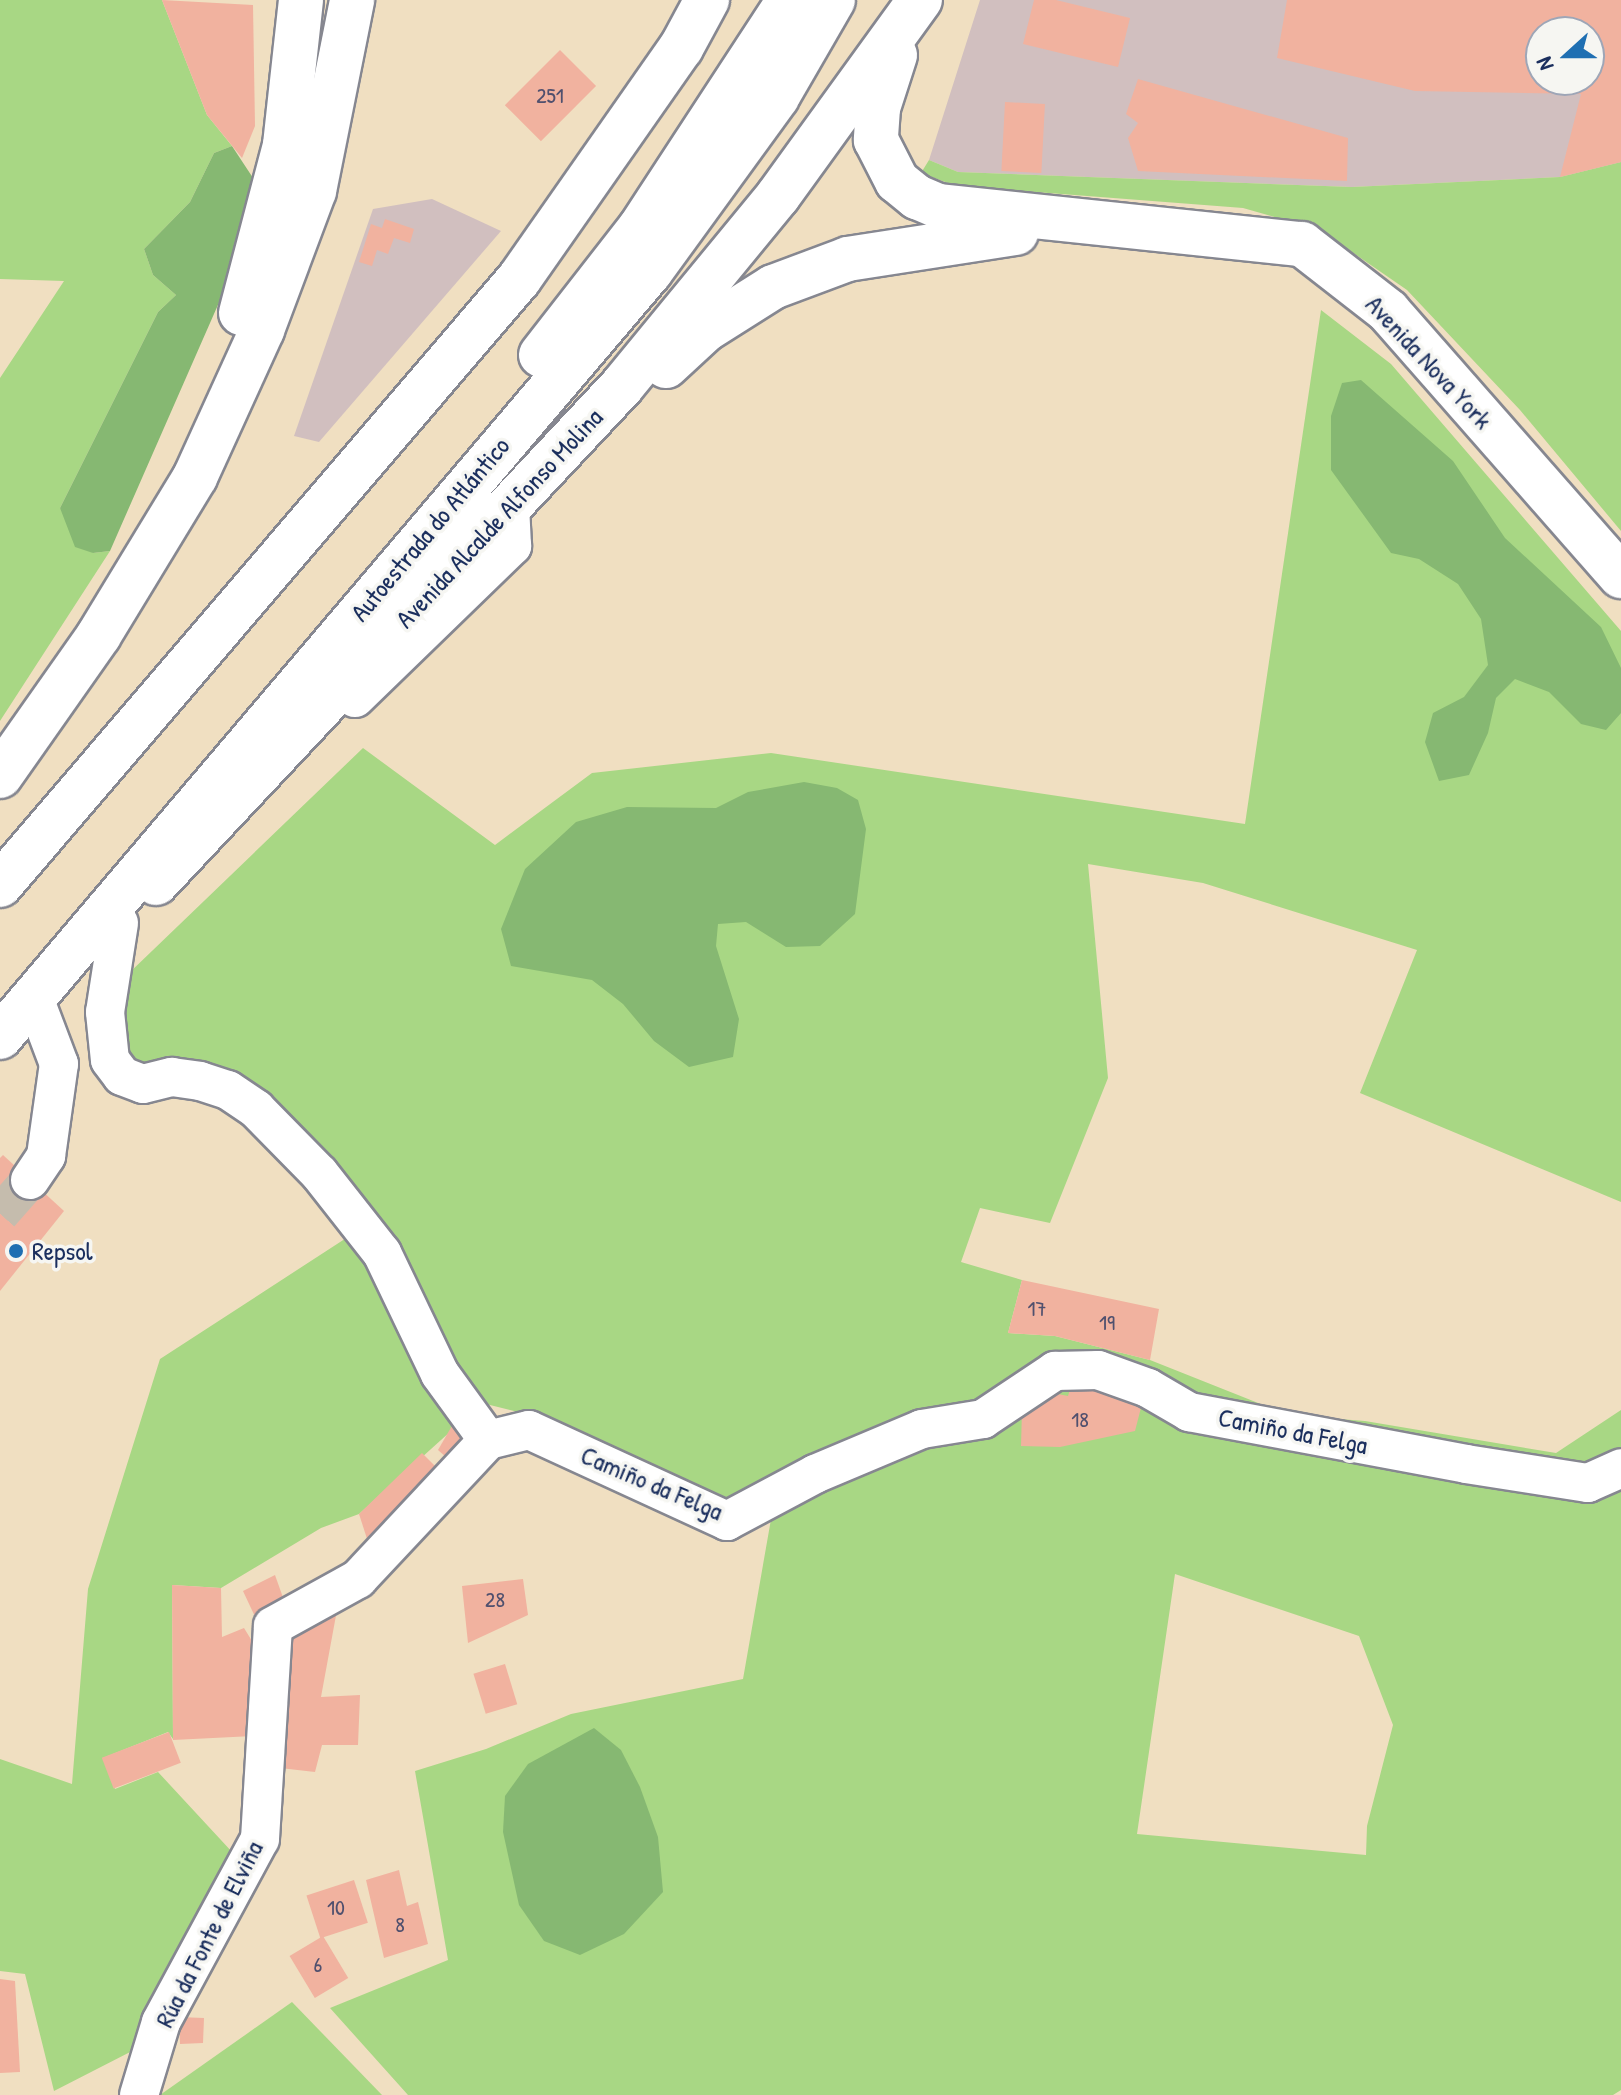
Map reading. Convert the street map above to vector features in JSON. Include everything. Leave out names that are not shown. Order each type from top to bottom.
[{"type":"main road","points":[[195,477],[285,145],[301,0]]},
{"type":"main road","points":[[0,776],[99,635],[195,477],[262,330],[314,191],[352,0]]},
{"type":"main road","points":[[0,885],[519,279],[681,48],[707,0]]},
{"type":"main road","points":[[17,997],[441,481],[640,228],[789,0]]},
{"type":"main road","name":"Autoestrada do Atlántico","points":[[0,1037],[17,997],[650,272],[777,97],[833,0]]},
{"type":"main road","points":[[915,8],[875,124],[880,150],[897,181],[938,206],[1093,224]]},
{"type":"main road","name":"Avenida Alcalde Alfonso Molina","points":[[17,997],[119,923],[622,386],[759,220],[915,8]]},
{"type":"main road","points":[[510,505],[565,468],[705,330],[773,287],[848,259],[937,242],[1093,224]]},
{"type":"main road","name":"Avenida Nova York","points":[[1093,224],[1302,244],[1388,311],[1621,576]]},
{"type":"street","points":[[119,923],[105,1012],[110,1060],[122,1076],[143,1084],[172,1077],[200,1081],[228,1090],[256,1109],[319,1173],[382,1253],[440,1374],[488,1440]]},
{"type":"street","points":[[17,997],[59,1064],[46,1156],[30,1180]]},
{"type":"street","name":"Camiño da Felga","points":[[488,1440],[529,1430],[727,1521],[815,1474],[922,1429],[983,1419],[1055,1371],[1098,1370],[1148,1388],[1189,1412],[1588,1483],[1621,1468]]},
{"type":"street","name":"Rúa da Fonte de Elviña","points":[[139,2095],[161,2022],[260,1839],[273,1626],[358,1579],[488,1440]]},
{"type":"shaded area","points":[[980,0],[1621,0],[1621,162],[1560,177],[1352,187],[958,172],[929,160]]},
{"type":"shaded area","points":[[432,199],[501,231],[319,442],[294,436],[373,209]]},
{"type":"green space","points":[[0,0],[162,0],[207,115],[232,146],[214,153],[190,202],[144,249],[153,275],[176,295],[158,312],[60,508],[93,553],[110,551],[0,721],[0,378],[64,281],[0,279]]},
{"type":"green space","points":[[232,146],[259,187],[228,282],[110,551],[93,553],[75,547],[60,508],[158,312],[176,295],[153,275],[144,249],[190,202],[214,153]]},
{"type":"green space","points":[[929,160],[958,172],[1352,187],[1560,177],[1621,162],[1621,531],[1520,410],[1407,290],[1320,230],[1243,208],[956,186],[921,173]]},
{"type":"green space","points":[[1321,310],[1391,364],[1621,631],[1621,1202],[1360,1093],[1417,950],[1203,883],[1088,864],[1108,1078],[1050,1223],[980,1208],[961,1262],[1022,1280],[1008,1333],[1055,1336],[1150,1360],[1288,1415],[1365,1421],[1556,1453],[1621,1410],[1621,2090],[1613,2095],[408,2095],[330,2008],[448,1960],[415,1771],[486,1749],[571,1714],[743,1679],[777,1485],[727,1509],[542,1418],[482,1403],[359,1514],[321,1528],[221,1588],[172,1585],[173,1739],[168,1732],[103,1758],[115,1789],[158,1772],[233,1853],[136,2049],[54,2091],[25,1974],[0,1971],[0,1759],[72,1784],[88,1589],[160,1359],[374,1220],[242,1082],[209,1062],[181,1062],[150,1071],[131,1063],[123,1044],[121,1004],[127,975],[363,748],[495,845],[592,773],[771,753],[1245,824]],"holes":[[[1175,1574],[1359,1636],[1393,1725],[1367,1826],[1366,1855],[1137,1834]]]},
{"type":"green space","points":[[1361,380],[1453,461],[1505,538],[1601,627],[1621,668],[1621,713],[1606,730],[1581,724],[1549,692],[1515,679],[1496,698],[1488,733],[1469,775],[1439,781],[1425,742],[1433,713],[1464,697],[1488,665],[1481,619],[1458,584],[1419,559],[1391,553],[1331,470],[1331,416],[1342,383]]},
{"type":"green space","points":[[804,782],[837,788],[858,800],[866,829],[855,914],[820,946],[786,947],[746,922],[718,924],[716,946],[739,1019],[733,1057],[689,1067],[654,1041],[623,1004],[592,980],[511,966],[501,929],[525,869],[576,822],[627,807],[716,808],[748,792]]},
{"type":"green space","points":[[594,1728],[621,1750],[640,1787],[658,1837],[663,1892],[624,1934],[580,1955],[544,1941],[519,1905],[503,1832],[505,1796],[528,1764]]},
{"type":"green space","points":[[292,2002],[382,2095],[160,2095]]},
{"type":"building","points":[[162,0],[253,5],[255,126],[242,158],[207,115]]},
{"type":"building","points":[[1034,0],[1056,0],[1130,18],[1118,67],[1023,44]]},
{"type":"building","points":[[1287,0],[1621,0],[1621,162],[1560,177],[1580,96],[1605,96],[1605,16],[1525,16],[1525,93],[1415,91],[1277,58]]},
{"type":"building","points":[[560,50],[596,86],[541,141],[505,105]]},
{"type":"building","points":[[1138,79],[1348,138],[1347,181],[1138,171],[1128,138],[1138,123],[1126,114]]},
{"type":"building","points":[[1005,102],[1045,104],[1041,173],[1001,171]]},
{"type":"building","points":[[385,219],[414,229],[410,243],[394,238],[388,254],[377,250],[372,266],[359,262],[371,224],[382,228]]},
{"type":"building","name":"Repsol","points":[[3,1155],[64,1211],[0,1291],[0,1158]]},
{"type":"building","points":[[1022,1280],[1159,1309],[1150,1360],[1055,1336],[1008,1333]]},
{"type":"building","points":[[1071,1386],[1143,1400],[1135,1431],[1060,1447],[1021,1446],[1022,1409],[1053,1393],[1068,1396]]},
{"type":"building","points":[[453,1424],[470,1449],[455,1465],[438,1450]]},
{"type":"building","points":[[422,1453],[442,1473],[371,1551],[359,1514]]},
{"type":"building","points":[[275,1575],[286,1606],[257,1621],[243,1591]]},
{"type":"building","points":[[523,1579],[528,1615],[468,1643],[462,1586]]},
{"type":"building","points":[[172,1585],[221,1588],[222,1637],[244,1628],[257,1649],[253,1736],[173,1740]]},
{"type":"building","points":[[337,1610],[321,1697],[360,1695],[358,1745],[322,1745],[315,1772],[280,1768],[293,1622]]},
{"type":"building","points":[[505,1664],[517,1704],[486,1714],[473,1674]]},
{"type":"building","points":[[169,1732],[181,1763],[114,1789],[102,1758]]},
{"type":"building","points":[[399,1870],[407,1906],[418,1902],[428,1944],[384,1958],[366,1880]]},
{"type":"building","points":[[354,1880],[368,1923],[320,1938],[306,1895]]},
{"type":"building","points":[[323,1936],[348,1978],[315,1998],[290,1956]]},
{"type":"building","points":[[0,1979],[15,1981],[20,2072],[0,2073]]},
{"type":"building","points":[[179,2017],[204,2018],[203,2043],[180,2044]]},
{"type":"tunnel","points":[[0,1214],[30,1180]]},
{"type":"place","name":"Repsol","points":[[16,1251]]}]
